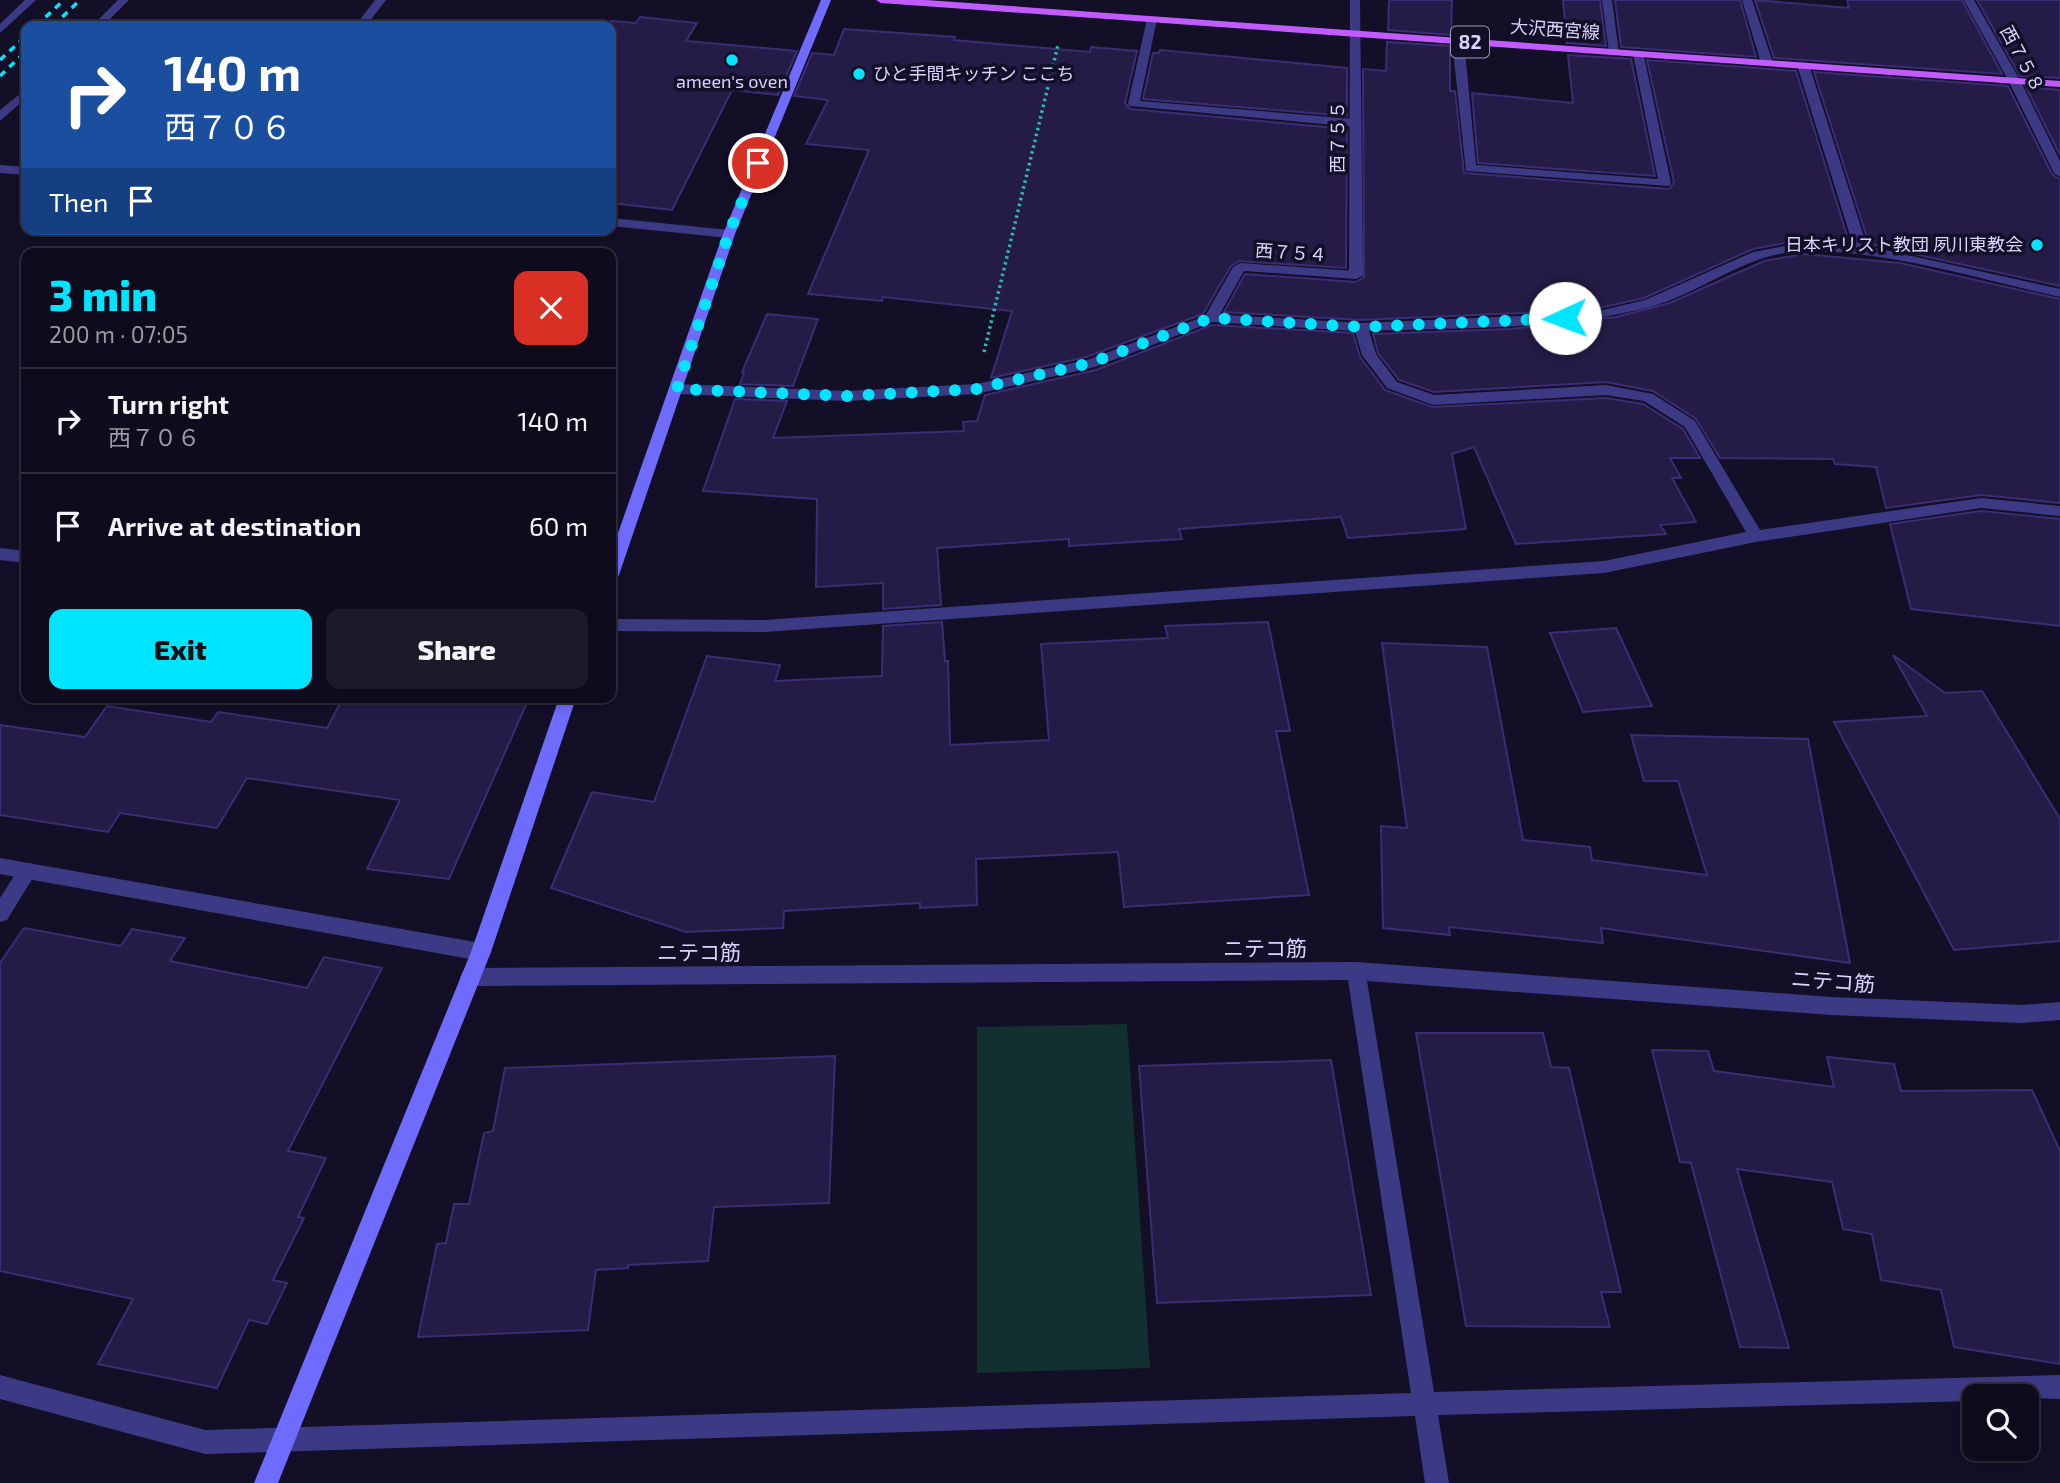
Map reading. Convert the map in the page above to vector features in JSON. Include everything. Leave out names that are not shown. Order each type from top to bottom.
[{"type":"main road","name":"大沢西宮線","points":[[881,0],[2060,83]]},
{"type":"street","points":[[0,30],[31,0]]},
{"type":"street","points":[[101,21],[124,0]]},
{"type":"street","points":[[364,21],[381,0]]},
{"type":"street","points":[[616,561],[729,233],[826,0]]},
{"type":"street","name":"西７５５","points":[[1355,0],[1356,275]]},
{"type":"street","points":[[1607,0],[1615,52]]},
{"type":"street","points":[[1747,0],[1767,63]]},
{"type":"street","name":"西７５８","points":[[1969,0],[2014,80],[2059,169]]},
{"type":"street","points":[[1152,19],[1134,104],[1355,123]]},
{"type":"street","points":[[1458,41],[1470,168],[1665,183],[1639,54]]},
{"type":"street","points":[[1803,65],[1861,249]]},
{"type":"street","points":[[0,117],[21,97]]},
{"type":"street","points":[[0,169],[21,171]]},
{"type":"street","points":[[616,222],[729,233]]},
{"type":"street","points":[[677,389],[847,396],[976,389],[1090,363],[1211,318],[1362,327],[1590,317],[1649,303],[1758,255],[1801,247],[1861,249],[2060,293]]},
{"type":"street","name":"西７５４","points":[[1211,318],[1240,267],[1356,275]]},
{"type":"street","points":[[1362,327],[1369,355],[1392,385],[1433,400],[1606,390],[1648,397],[1690,424],[1756,536]]},
{"type":"street","points":[[616,625],[764,626],[1604,567],[1756,536],[1981,503],[2060,511]]},
{"type":"street","points":[[0,554],[21,556]]},
{"type":"street","points":[[267,1483],[481,952],[566,703]]},
{"type":"street","points":[[0,866],[481,952]]},
{"type":"street","points":[[0,914],[28,871]]},
{"type":"street","points":[[1356,971],[1437,1483]]},
{"type":"street","name":"ニテコ筋","points":[[470,977],[1356,971],[1831,1006],[2022,1014],[2060,1011]]},
{"type":"street","points":[[0,1387],[205,1442],[286,1437],[2060,1387]]},
{"type":"path","points":[[976,389],[1027,167],[1067,13]]},
{"type":"green space","points":[[1127,1024],[1150,1368],[977,1373],[977,1027]]},
{"type":"building","points":[[1389,0],[1452,0],[1451,35],[1388,30]]},
{"type":"building","points":[[1563,0],[1600,0],[1606,46],[1567,43]]},
{"type":"building","points":[[1615,0],[1740,0],[1756,57],[1621,47]]},
{"type":"building","points":[[1755,0],[1849,8],[1847,0],[1962,0],[2002,74],[1774,58]]},
{"type":"building","points":[[1977,0],[2060,0],[2060,78],[2020,76]]},
{"type":"building","points":[[640,17],[697,23],[686,41],[797,51],[778,95],[732,90],[672,210],[616,204],[616,21],[636,23]]},
{"type":"building","points":[[844,29],[955,37],[954,40],[1090,52],[1091,47],[1137,51],[1125,103],[1130,109],[1347,129],[1346,268],[1239,261],[1231,266],[1203,314],[1086,357],[991,378],[1012,311],[883,297],[882,301],[808,294],[869,150],[806,144],[828,100],[794,96],[812,53],[834,55]]},
{"type":"building","points":[[1387,42],[1450,46],[1450,91],[1455,91],[1464,173],[1669,189],[1674,182],[1647,60],[1796,71],[1849,242],[1801,240],[1753,249],[1644,298],[1590,310],[1361,320],[1224,312],[1245,274],[1356,282],[1364,277],[1363,69],[1386,71]]},
{"type":"building","points":[[1160,50],[1347,68],[1347,116],[1143,99],[1153,53],[1159,53]]},
{"type":"building","points":[[1568,55],[1631,59],[1655,176],[1478,163],[1472,93],[1573,103]]},
{"type":"building","points":[[1814,72],[2008,86],[2052,174],[2060,180],[2060,286],[1869,244]]},
{"type":"building","points":[[2026,87],[2060,90],[2060,155]]},
{"type":"building","points":[[1804,254],[1900,263],[2060,299],[2060,503],[1981,495],[1886,508],[1876,467],[1835,464],[1833,459],[1720,458],[1696,419],[1653,391],[1606,382],[1434,392],[1399,380],[1378,353],[1373,334],[1510,329],[1616,317],[1670,303],[1764,261]]},
{"type":"building","points":[[767,314],[818,319],[793,386],[740,384],[744,373],[742,372]]},
{"type":"building","points":[[1212,325],[1353,333],[1360,357],[1385,390],[1432,407],[1606,398],[1643,404],[1683,429],[1700,458],[1670,458],[1681,478],[1672,478],[1696,522],[1660,525],[1666,534],[1516,544],[1474,447],[1452,454],[1466,529],[1348,538],[1341,517],[1179,529],[1182,539],[1069,546],[1069,539],[937,548],[941,605],[883,609],[883,583],[816,587],[817,499],[703,491],[735,399],[787,401],[773,438],[964,431],[963,422],[977,421],[985,395],[1096,370]]},
{"type":"building","points":[[1981,511],[2060,519],[2060,626],[1911,609],[1890,524]]},
{"type":"building","points":[[942,622],[945,661],[948,661],[950,745],[1049,740],[1041,644],[1168,638],[1165,626],[1268,622],[1290,731],[1276,731],[1309,895],[1124,907],[1118,852],[976,859],[977,905],[920,908],[920,903],[784,911],[783,928],[686,932],[551,888],[592,792],[654,802],[707,656],[780,665],[775,681],[882,676],[883,626]]},
{"type":"building","points":[[1616,628],[1652,706],[1583,712],[1550,633]]},
{"type":"building","points":[[1382,643],[1487,647],[1523,840],[1590,847],[1592,860],[1707,875],[1678,781],[1644,781],[1631,735],[1808,739],[1850,963],[1601,928],[1603,943],[1449,927],[1450,935],[1383,928],[1381,826],[1407,828]]},
{"type":"building","points":[[1893,655],[1945,693],[1982,691],[2060,819],[2060,941],[1954,950],[1834,722],[1927,716]]},
{"type":"building","points":[[340,703],[527,703],[449,879],[367,869],[400,800],[247,778],[217,828],[120,813],[108,832],[0,815],[0,725],[85,737],[107,706],[211,722],[218,712],[327,728]]},
{"type":"building","points":[[24,928],[121,946],[132,929],[185,938],[170,961],[307,988],[324,957],[382,968],[288,1151],[326,1158],[298,1217],[304,1218],[273,1280],[287,1283],[267,1324],[249,1320],[217,1388],[98,1364],[133,1299],[0,1271],[0,963]]},
{"type":"building","points":[[1416,1033],[1543,1033],[1551,1067],[1569,1068],[1621,1292],[1601,1292],[1610,1327],[1466,1326]]},
{"type":"building","points":[[1652,1050],[1708,1051],[1714,1071],[1834,1087],[1827,1057],[1894,1064],[1901,1091],[2032,1090],[2060,1151],[2060,1364],[1954,1347],[1941,1290],[1881,1280],[1872,1234],[1843,1229],[1832,1182],[1737,1169],[1789,1348],[1740,1347],[1691,1163],[1680,1162]]},
{"type":"building","points":[[835,1056],[829,1203],[714,1207],[708,1261],[628,1265],[628,1268],[596,1270],[588,1330],[418,1337],[437,1244],[446,1243],[454,1204],[469,1204],[484,1133],[493,1131],[505,1068]]},
{"type":"building","points":[[1331,1060],[1371,1295],[1157,1303],[1139,1066]]},
{"type":"railway","points":[[41,21],[64,0]]},
{"type":"railway","points":[[58,21],[80,0]]},
{"type":"railway","points":[[0,60],[21,41]]},
{"type":"railway","points":[[0,76],[21,56]]},
{"type":"place","name":"ameen's oven","points":[[732,60]]},
{"type":"place","name":"ひと手間キッチン ここち","points":[[859,74]]},
{"type":"place","name":"日本キリスト教団 夙川東教会","points":[[2037,245]]},
{"type":"route","points":[[758,163],[729,233],[677,389],[847,396],[976,389],[1090,363],[1211,318],[1362,327],[1565,318]]}]
